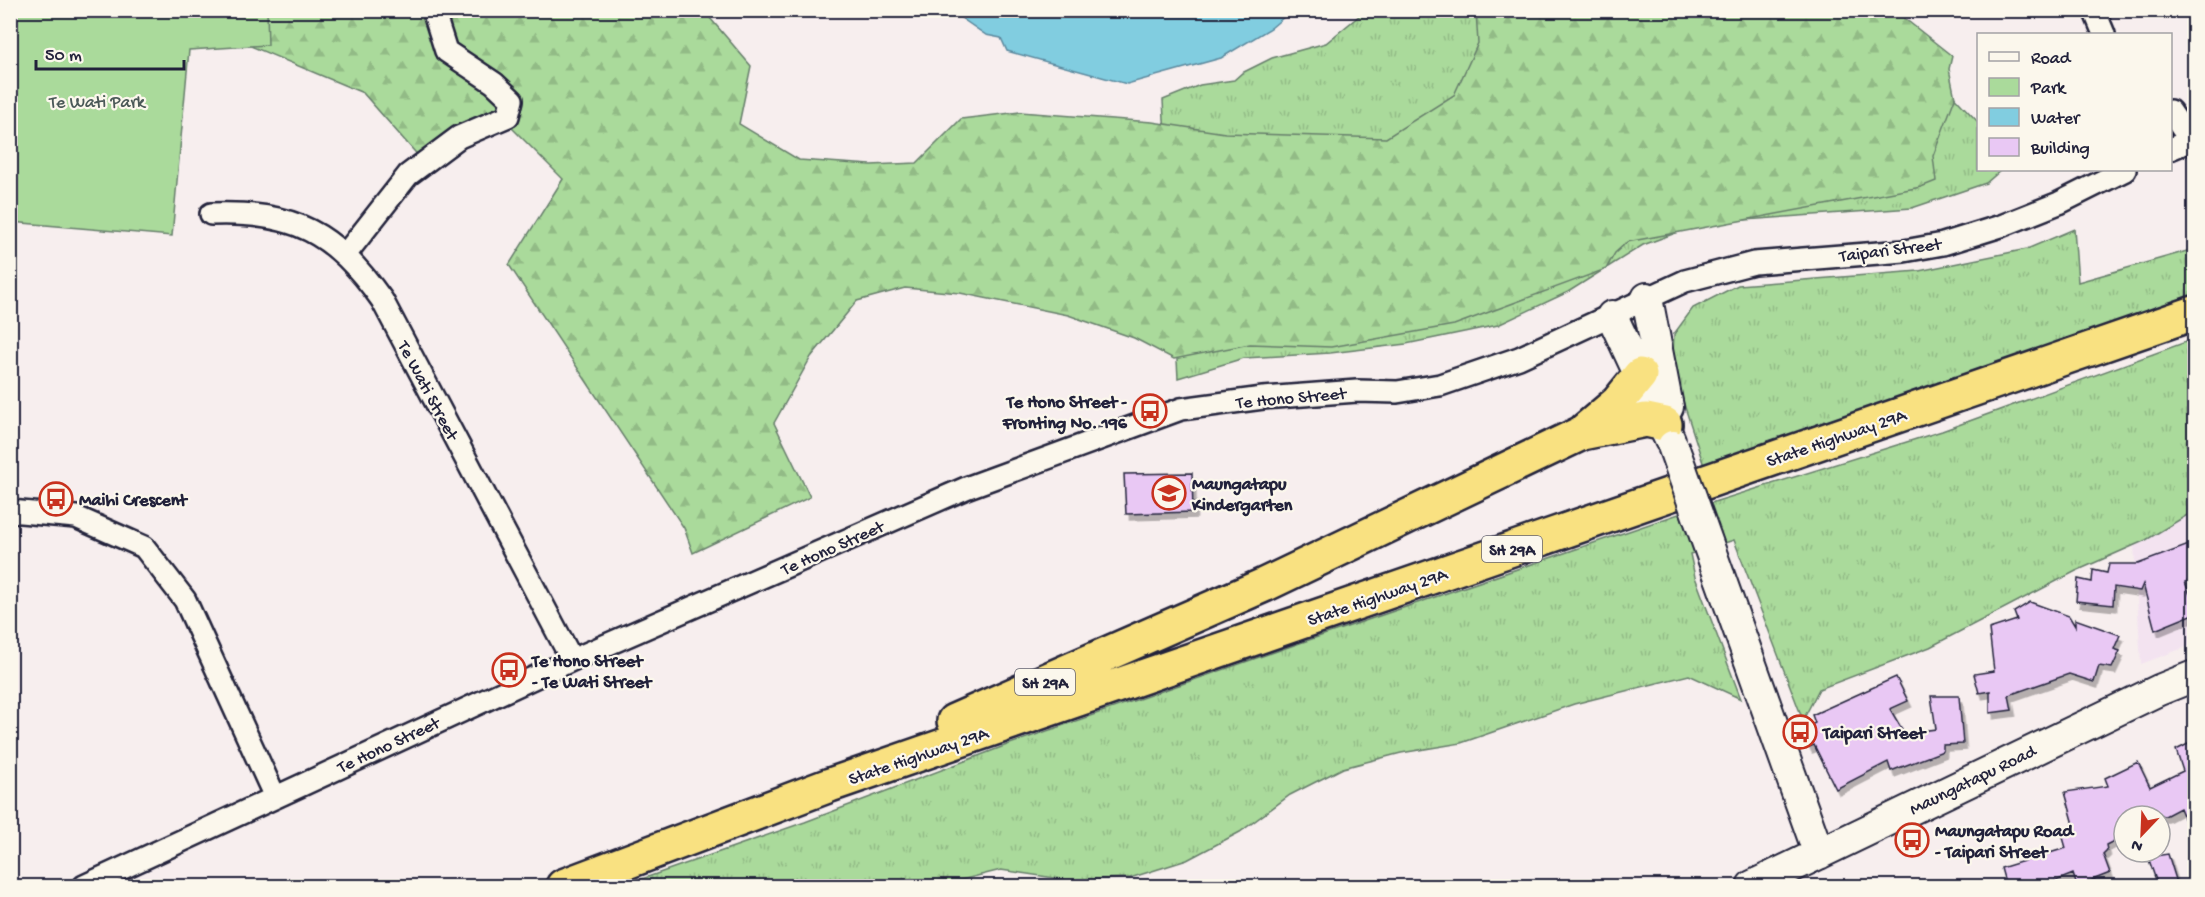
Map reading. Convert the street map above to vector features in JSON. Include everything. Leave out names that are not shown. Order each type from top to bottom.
[{"type":"highway","name":"State Highway 29A","points":[[563,886],[830,785],[2194,313]]},
{"type":"highway","name":"SH 29A","points":[[1582,433],[1618,402],[1640,375]]},
{"type":"highway","name":"SH 29A","points":[[830,785],[878,753],[1060,676],[1264,585],[1582,433],[1646,420],[1669,435]]},
{"type":"street","points":[[345,255],[408,175],[459,137],[508,116],[512,100],[494,83],[446,51],[433,10]]},
{"type":"street","points":[[2094,10],[2104,33]]},
{"type":"street","points":[[2172,114],[2192,140],[2172,148]]},
{"type":"street","name":"Taipari Street","points":[[1612,316],[1684,280],[1754,263],[1904,250],[1943,244],[2001,226],[2059,203],[2123,171]]},
{"type":"street","name":"Te Wati Street","points":[[211,214],[249,213],[279,218],[323,238],[364,274],[382,300],[572,660]]},
{"type":"street","points":[[1647,298],[1669,413],[1669,435]]},
{"type":"street","points":[[1612,316],[1669,435],[1819,854]]},
{"type":"street","name":"Te Hono Street","points":[[84,886],[572,660],[966,488],[1181,409],[1263,398],[1397,392],[1440,385],[1519,358],[1612,316]]},
{"type":"street","points":[[10,511],[76,517],[144,547],[185,600],[275,797]]},
{"type":"street","name":"Maungatapu Road","points":[[1752,886],[2159,690],[2194,676]]},
{"type":"shaded area","points":[[2194,511],[2194,644],[2141,664],[2134,545]]},
{"type":"green space","name":"Te Wati Park","points":[[10,11],[267,11],[268,45],[189,50],[172,236],[11,222]]},
{"type":"green space","points":[[194,11],[704,11],[751,66],[739,124],[799,160],[871,165],[917,163],[961,119],[1020,112],[1152,122],[1225,133],[1386,138],[1454,95],[1478,43],[1476,11],[1895,11],[1952,56],[1949,69],[1955,98],[1933,156],[1936,181],[1921,187],[1627,242],[1615,253],[1606,269],[1454,325],[1331,347],[1250,344],[1174,359],[1134,338],[1068,315],[960,293],[905,288],[857,301],[811,357],[774,423],[810,497],[693,553],[684,528],[509,265],[563,179],[501,117],[429,168],[363,93],[198,24]]},
{"type":"green space","points":[[1365,11],[1873,11],[1977,121],[1977,171],[2000,171],[1986,183],[1912,208],[1703,223],[1643,245],[1568,292],[1498,325],[1406,344],[1330,353],[1244,358],[1178,378],[1163,100],[1200,85],[1234,80],[1242,73],[1272,58],[1326,43]]},
{"type":"green space","points":[[2074,229],[2078,282],[2194,249],[2194,297],[1705,469],[1683,401],[1673,355],[1674,334],[1693,308],[1738,285],[1919,271],[2027,249]]},
{"type":"green space","points":[[2194,339],[2194,511],[2146,540],[2076,571],[1930,647],[1819,689],[1803,720],[1734,540],[1690,554],[1695,577],[1741,699],[1689,675],[1574,704],[1461,743],[1401,753],[1343,768],[1290,795],[1240,832],[1187,860],[1130,878],[1068,880],[1001,870],[937,886],[622,886],[805,822],[1007,745],[1297,644],[1717,501],[1942,431]]},
{"type":"water","points":[[951,11],[1291,11],[1271,28],[1221,58],[1127,84],[1007,51],[1001,38],[986,35]]},
{"type":"building","points":[[1192,473],[1193,512],[1126,514],[1124,474]]},
{"type":"building","points":[[2194,543],[2194,579],[2185,582],[2194,605],[2194,614],[2155,630],[2143,584],[2140,591],[2114,587],[2113,605],[2076,601],[2078,579],[2092,582],[2093,570],[2107,573],[2109,564],[2138,564]]},
{"type":"building","points":[[2030,602],[2069,616],[2075,626],[2075,619],[2120,635],[2114,649],[2120,651],[2112,668],[2099,666],[2094,682],[2069,674],[2009,695],[2012,710],[1990,713],[1990,691],[1979,693],[1974,674],[1994,671],[1989,629],[2017,620],[2014,612]]},
{"type":"building","points":[[1896,677],[1908,701],[1890,709],[1904,733],[1936,729],[1931,696],[1959,696],[1963,744],[1943,745],[1943,751],[1891,771],[1888,762],[1836,789],[1814,745],[1809,747],[1801,731],[1815,723],[1812,715]]},
{"type":"building","points":[[2194,741],[2194,842],[2180,808],[2172,812],[2172,804],[2112,804],[2112,842],[2106,845],[2107,850],[2103,854],[2110,873],[2077,886],[2073,874],[2043,886],[2006,886],[2001,868],[2066,848],[2062,834],[2075,828],[2065,792],[2108,786],[2105,778],[2138,762],[2150,787],[2183,771],[2176,750]]},
{"type":"building","points":[[2150,864],[2171,864],[2178,886],[2158,886]]},
{"type":"place","name":"Te Hono Street - Fronting No. 196","points":[[1150,411]]},
{"type":"place","name":"Maungatapu Kindergarten","points":[[1169,493]]},
{"type":"place","name":"Maihi Crescent","points":[[56,499]]},
{"type":"place","name":"Te Hono Street - Te Wati Street","points":[[509,670]]},
{"type":"place","name":"Taipari Street","points":[[1800,732]]},
{"type":"place","name":"Maungatapu Road - Taipari Street","points":[[1912,840]]}]
